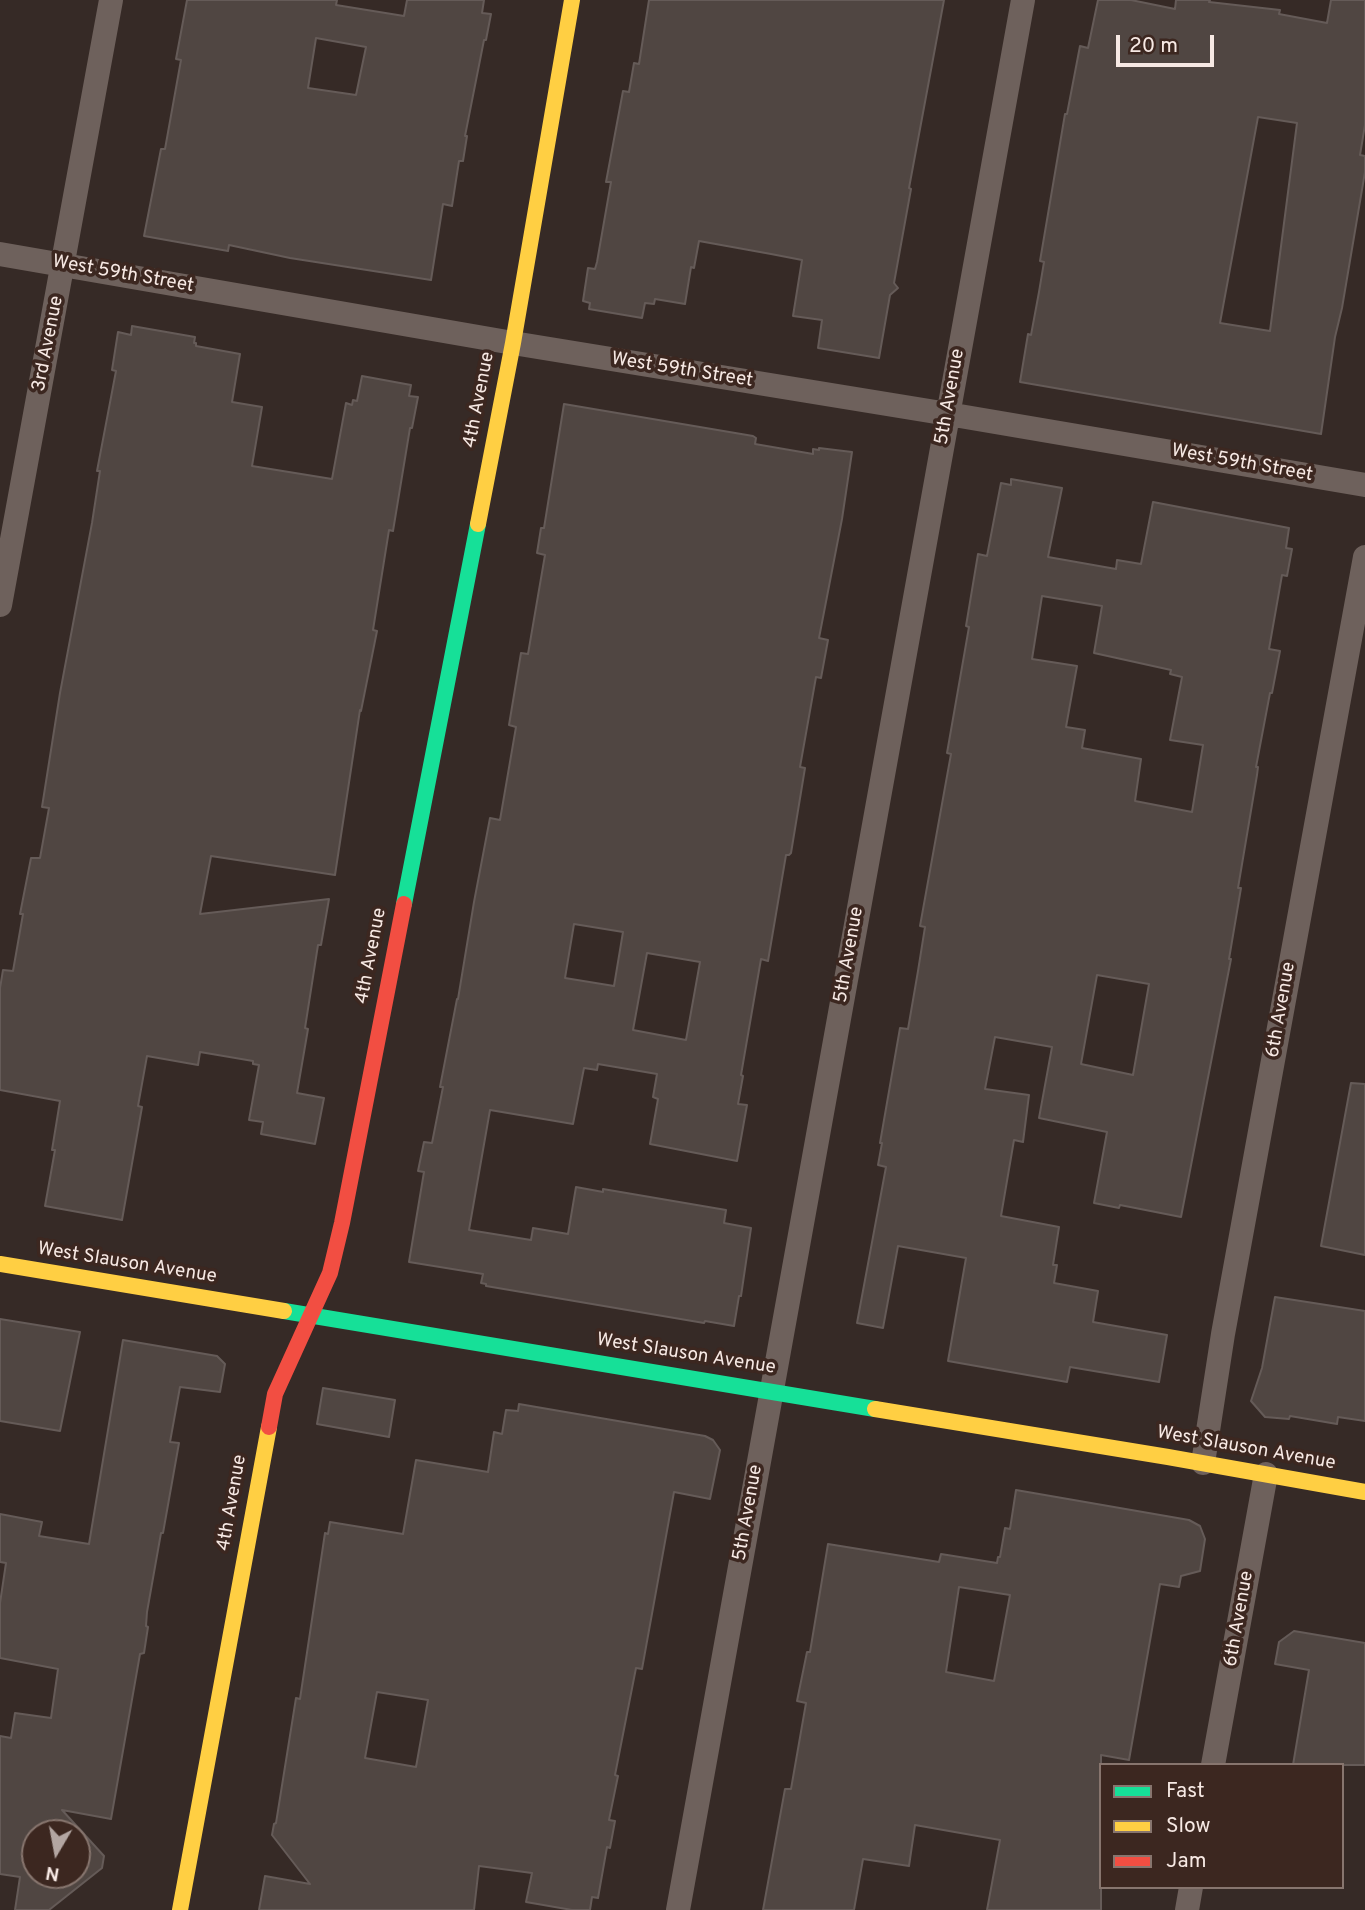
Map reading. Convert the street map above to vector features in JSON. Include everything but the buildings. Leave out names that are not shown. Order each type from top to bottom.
[{"type":"street","name":"3rd Avenue","points":[[0,605],[111,0]]},
{"type":"street","name":"4th Avenue","points":[[180,1910],[275,1394],[330,1273],[342,1223],[513,344],[572,0]]},
{"type":"street","name":"5th Avenue","points":[[678,1910],[1023,0]]},
{"type":"street","name":"West 59th Street","points":[[0,254],[513,344],[1365,485]]},
{"type":"street","name":"6th Avenue","points":[[1203,1463],[1223,1334],[1365,557]]},
{"type":"street","name":"West Slauson Avenue","points":[[0,1264],[1365,1492]]},
{"type":"street","name":"6th Avenue","points":[[1213,1763],[1266,1474]]},
{"type":"street","points":[[1187,1910],[1191,1889]]},
{"type":"traffic: fast","points":[[404,904],[478,524]]},
{"type":"traffic: fast","points":[[284,1311],[875,1409]]},
{"type":"traffic: slow","points":[[478,524],[513,343],[572,0]]},
{"type":"traffic: slow","points":[[0,1264],[284,1311]]},
{"type":"traffic: slow","points":[[875,1409],[1365,1492]]},
{"type":"traffic: slow","points":[[180,1910],[269,1427]]},
{"type":"traffic: jam","points":[[269,1427],[275,1394],[330,1273],[404,904]]}]
